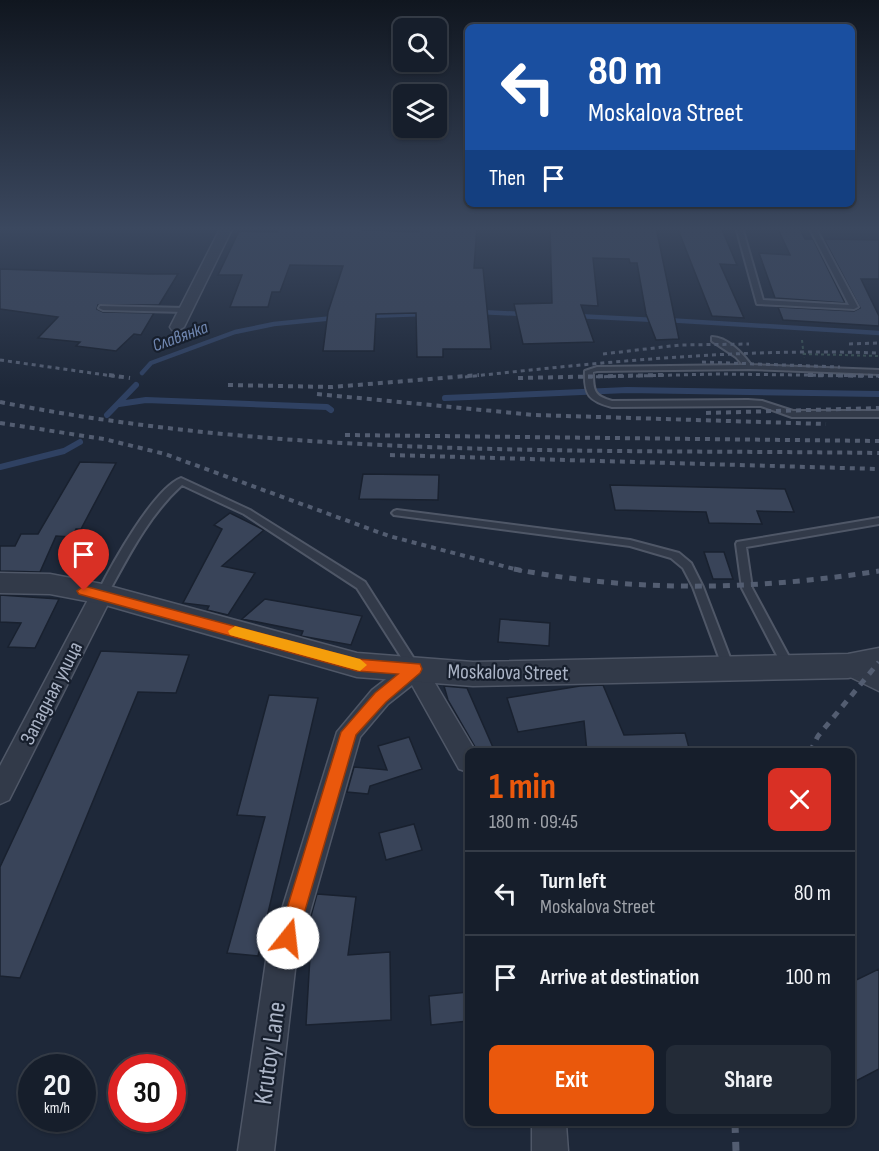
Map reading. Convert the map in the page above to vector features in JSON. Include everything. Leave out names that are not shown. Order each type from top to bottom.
[{"type":"street","points":[[177,327],[200,281]]},
{"type":"street","name":"Moskalova Street","points":[[0,583],[50,584],[102,594],[357,665],[473,674],[848,666],[879,682]]},
{"type":"street","name":"Западная улица","points":[[0,792],[102,594]]},
{"type":"street","points":[[848,666],[879,660]]},
{"type":"street","points":[[415,669],[465,756]]},
{"type":"street","name":"Krutoy Lane","points":[[256,1151],[281,961],[349,732],[380,697],[415,669]]},
{"type":"street","points":[[549,1126],[550,1151]]},
{"type":"lane","points":[[754,281],[760,302],[854,307],[840,281]]},
{"type":"lane","points":[[103,308],[185,310]]},
{"type":"lane","points":[[715,339],[739,355],[749,367]]},
{"type":"lane","points":[[879,372],[749,367],[589,371],[590,392],[597,400],[612,404],[748,403],[762,404],[792,414],[879,414]]},
{"type":"lane","points":[[102,594],[134,539],[170,489],[181,481],[247,512],[362,585],[415,669]]},
{"type":"lane","points":[[397,513],[630,543],[675,555],[687,566],[698,587],[729,670]]},
{"type":"lane","points":[[789,668],[747,588],[741,544],[879,521]]},
{"type":"path","points":[[804,354],[879,356]]},
{"type":"building","points":[[0,281],[174,281],[159,305],[98,305],[97,309],[103,312],[154,313],[141,335],[134,334],[116,351],[76,346],[80,342],[38,338],[58,317],[0,309]]},
{"type":"building","points":[[240,281],[284,281],[280,292],[272,292],[268,307],[230,307]]},
{"type":"building","points":[[338,281],[484,281],[491,349],[443,349],[443,357],[417,357],[416,313],[376,314],[374,351],[323,351],[328,312]]},
{"type":"building","points":[[551,281],[595,281],[598,306],[581,305],[594,342],[523,344],[514,304],[552,303]]},
{"type":"building","points":[[640,281],[667,281],[679,339],[656,340],[646,314]]},
{"type":"building","points":[[698,281],[727,281],[744,318],[712,316]]},
{"type":"building","points":[[769,281],[834,281],[845,303],[775,298]]},
{"type":"building","points":[[846,281],[862,281],[879,316],[879,326],[783,320],[778,307],[854,311],[860,308]]},
{"type":"building","points":[[80,462],[116,463],[81,529],[76,529],[72,537],[56,536],[40,572],[0,571],[0,546],[15,546],[21,534],[38,534]]},
{"type":"building","points":[[363,474],[439,475],[438,500],[359,499]]},
{"type":"building","points":[[610,485],[785,489],[794,512],[757,511],[762,524],[709,523],[706,512],[615,510]]},
{"type":"building","points":[[230,513],[264,530],[222,566],[255,573],[228,615],[207,610],[209,606],[183,603],[222,529],[214,525]]},
{"type":"building","points":[[704,552],[724,552],[733,579],[713,579]]},
{"type":"building","points":[[0,595],[59,599],[35,648],[8,647],[21,623],[0,622]]},
{"type":"building","points":[[265,599],[362,616],[351,645],[301,636],[303,631],[242,619]]},
{"type":"building","points":[[500,619],[550,623],[549,646],[498,642]]},
{"type":"building","points":[[101,651],[189,655],[176,693],[138,692],[20,978],[0,976],[0,867]]},
{"type":"building","points":[[603,685],[624,735],[685,733],[689,748],[587,748],[584,721],[518,732],[507,698],[580,686]]},
{"type":"building","points":[[444,686],[467,688],[493,748],[476,748],[448,700]]},
{"type":"building","points":[[269,695],[318,698],[258,956],[227,953],[265,817],[237,815]]},
{"type":"building","points":[[409,737],[422,769],[370,786],[368,794],[347,792],[354,767],[387,770],[378,746]]},
{"type":"building","points":[[414,824],[422,850],[386,860],[379,833]]},
{"type":"building","points":[[317,894],[356,897],[348,955],[390,952],[391,1020],[306,1025],[311,939],[305,938]]},
{"type":"building","points":[[879,969],[879,1069],[855,1081],[855,981]]},
{"type":"building","points":[[465,992],[465,1021],[431,1025],[429,996]]},
{"type":"waterway","name":"Славянка","points":[[480,312],[523,314]]},
{"type":"waterway","name":"Славянка","points":[[369,316],[424,314]]},
{"type":"waterway","name":"Славянка","points":[[576,316],[655,320]]},
{"type":"waterway","name":"Славянка","points":[[142,373],[151,363],[235,332],[274,324],[334,318]]},
{"type":"waterway","name":"Славянка","points":[[666,320],[879,333]]},
{"type":"waterway","name":"Славянка","points":[[107,415],[136,385]]},
{"type":"waterway","points":[[445,398],[627,390],[879,394]]},
{"type":"waterway","points":[[119,404],[146,400],[327,407],[331,410]]},
{"type":"waterway","name":"Славянка","points":[[0,467],[64,451],[80,442]]},
{"type":"railway","points":[[849,344],[879,343]]},
{"type":"railway","points":[[603,354],[680,345],[749,344]]},
{"type":"railway","points":[[465,377],[620,361],[723,354],[879,353]]},
{"type":"railway","points":[[0,360],[120,377]]},
{"type":"railway","points":[[702,362],[840,367]]},
{"type":"railway","points":[[588,377],[719,374],[879,376],[808,375]]},
{"type":"railway","points":[[109,375],[130,378]]},
{"type":"railway","points":[[228,385],[332,387],[479,375]]},
{"type":"railway","points":[[518,378],[663,375]]},
{"type":"railway","points":[[317,394],[534,415],[826,424]]},
{"type":"railway","points":[[0,402],[109,420],[218,433],[328,442],[548,450],[879,453]]},
{"type":"railway","points":[[706,413],[879,408]]},
{"type":"railway","points":[[0,423],[104,439],[165,454],[389,536],[515,569]]},
{"type":"railway","points":[[345,435],[879,441]]},
{"type":"railway","points":[[390,455],[879,469]]},
{"type":"railway","points":[[515,569],[605,582],[696,586],[788,582],[879,571]]},
{"type":"railway","points":[[515,569],[522,571]]},
{"type":"railway","points":[[812,748],[818,736],[879,662]]},
{"type":"railway","points":[[735,1126],[736,1151]]},
{"type":"slow traffic","points":[[235,631],[360,665]]},
{"type":"route","points":[[84,591],[102,594],[357,665],[415,669],[380,697],[349,732],[288,938]]}]
